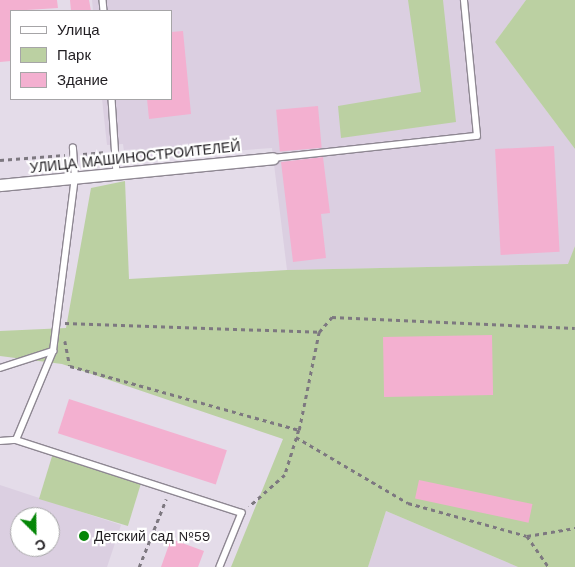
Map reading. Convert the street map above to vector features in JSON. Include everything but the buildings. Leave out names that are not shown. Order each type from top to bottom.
[{"type":"street","name":"УЛИЦА МАШИНОСТРОИТЕЛЕЙ","points":[[0,185],[274,158]]},
{"type":"lane","points":[[274,158],[477,136],[464,0]]},
{"type":"lane","points":[[112,100],[116,174]]},
{"type":"lane","points":[[16,440],[53,351],[75,178],[73,148]]},
{"type":"lane","points":[[0,368],[53,351]]},
{"type":"lane","points":[[0,441],[16,440],[242,513],[220,567]]},
{"type":"path","points":[[59,304],[61,324],[70,366],[299,430]]},
{"type":"path","points":[[242,513],[285,475],[299,430],[319,332],[332,317],[575,328]]},
{"type":"path","points":[[61,324],[319,332]]},
{"type":"path","points":[[296,437],[408,503],[527,536],[575,528]]},
{"type":"path","points":[[139,567],[169,490]]},
{"type":"path","points":[[527,536],[549,567]]},
{"type":"shaded area","points":[[92,0],[526,0],[495,42],[575,149],[575,246],[569,264],[287,270],[272,148],[125,159],[123,144],[107,145],[102,100],[172,100],[172,10],[93,10]]},
{"type":"shaded area","name":"Детский сад №59","points":[[0,485],[121,525],[107,567],[0,567]]},
{"type":"shaded area","points":[[386,511],[518,567],[368,567]]},
{"type":"green space","points":[[408,0],[443,0],[456,122],[341,138],[338,106],[421,92]]},
{"type":"green space","points":[[526,0],[575,0],[575,149],[495,42]]},
{"type":"green space","points":[[125,181],[129,279],[287,270],[568,264],[575,246],[575,567],[518,567],[386,511],[368,567],[231,567],[283,439],[62,364],[0,356],[0,331],[66,328],[91,188]]},
{"type":"green space","points":[[53,453],[142,480],[128,526],[39,499]]},
{"type":"place","name":"Детский сад №59","points":[[84,536]]}]
